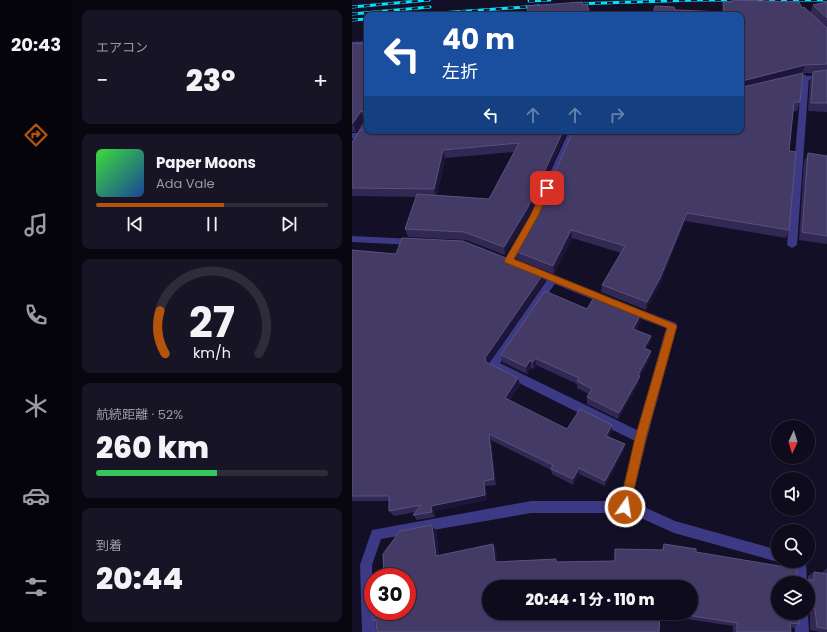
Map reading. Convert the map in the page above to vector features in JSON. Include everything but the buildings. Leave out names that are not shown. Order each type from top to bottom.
[{"type":"street","points":[[352,44],[364,43]]},
{"type":"street","points":[[784,82],[805,77],[827,75]]},
{"type":"street","points":[[792,245],[805,77]]},
{"type":"street","points":[[352,147],[356,136],[364,127]]},
{"type":"street","points":[[356,136],[368,134]]},
{"type":"street","points":[[572,134],[512,262],[672,326],[641,438],[625,507]]},
{"type":"street","points":[[352,239],[420,243]]},
{"type":"street","points":[[553,279],[493,365],[641,438]]},
{"type":"street","points":[[369,632],[366,565],[376,534],[531,507],[625,507],[642,512],[674,527],[771,554]]},
{"type":"street","points":[[802,620],[802,632]]},
{"type":"railway","points":[[352,7],[429,0]]},
{"type":"railway","points":[[529,1],[550,0]]},
{"type":"railway","points":[[571,4],[697,0],[827,0]]},
{"type":"railway","points":[[454,12],[539,6]]},
{"type":"railway","points":[[374,12],[430,7]]},
{"type":"railway","points":[[352,14],[364,13]]},
{"type":"railway","points":[[352,20],[364,19]]},
{"type":"route","points":[[547,188],[534,216],[509,261],[672,326],[641,438],[625,507]]}]
